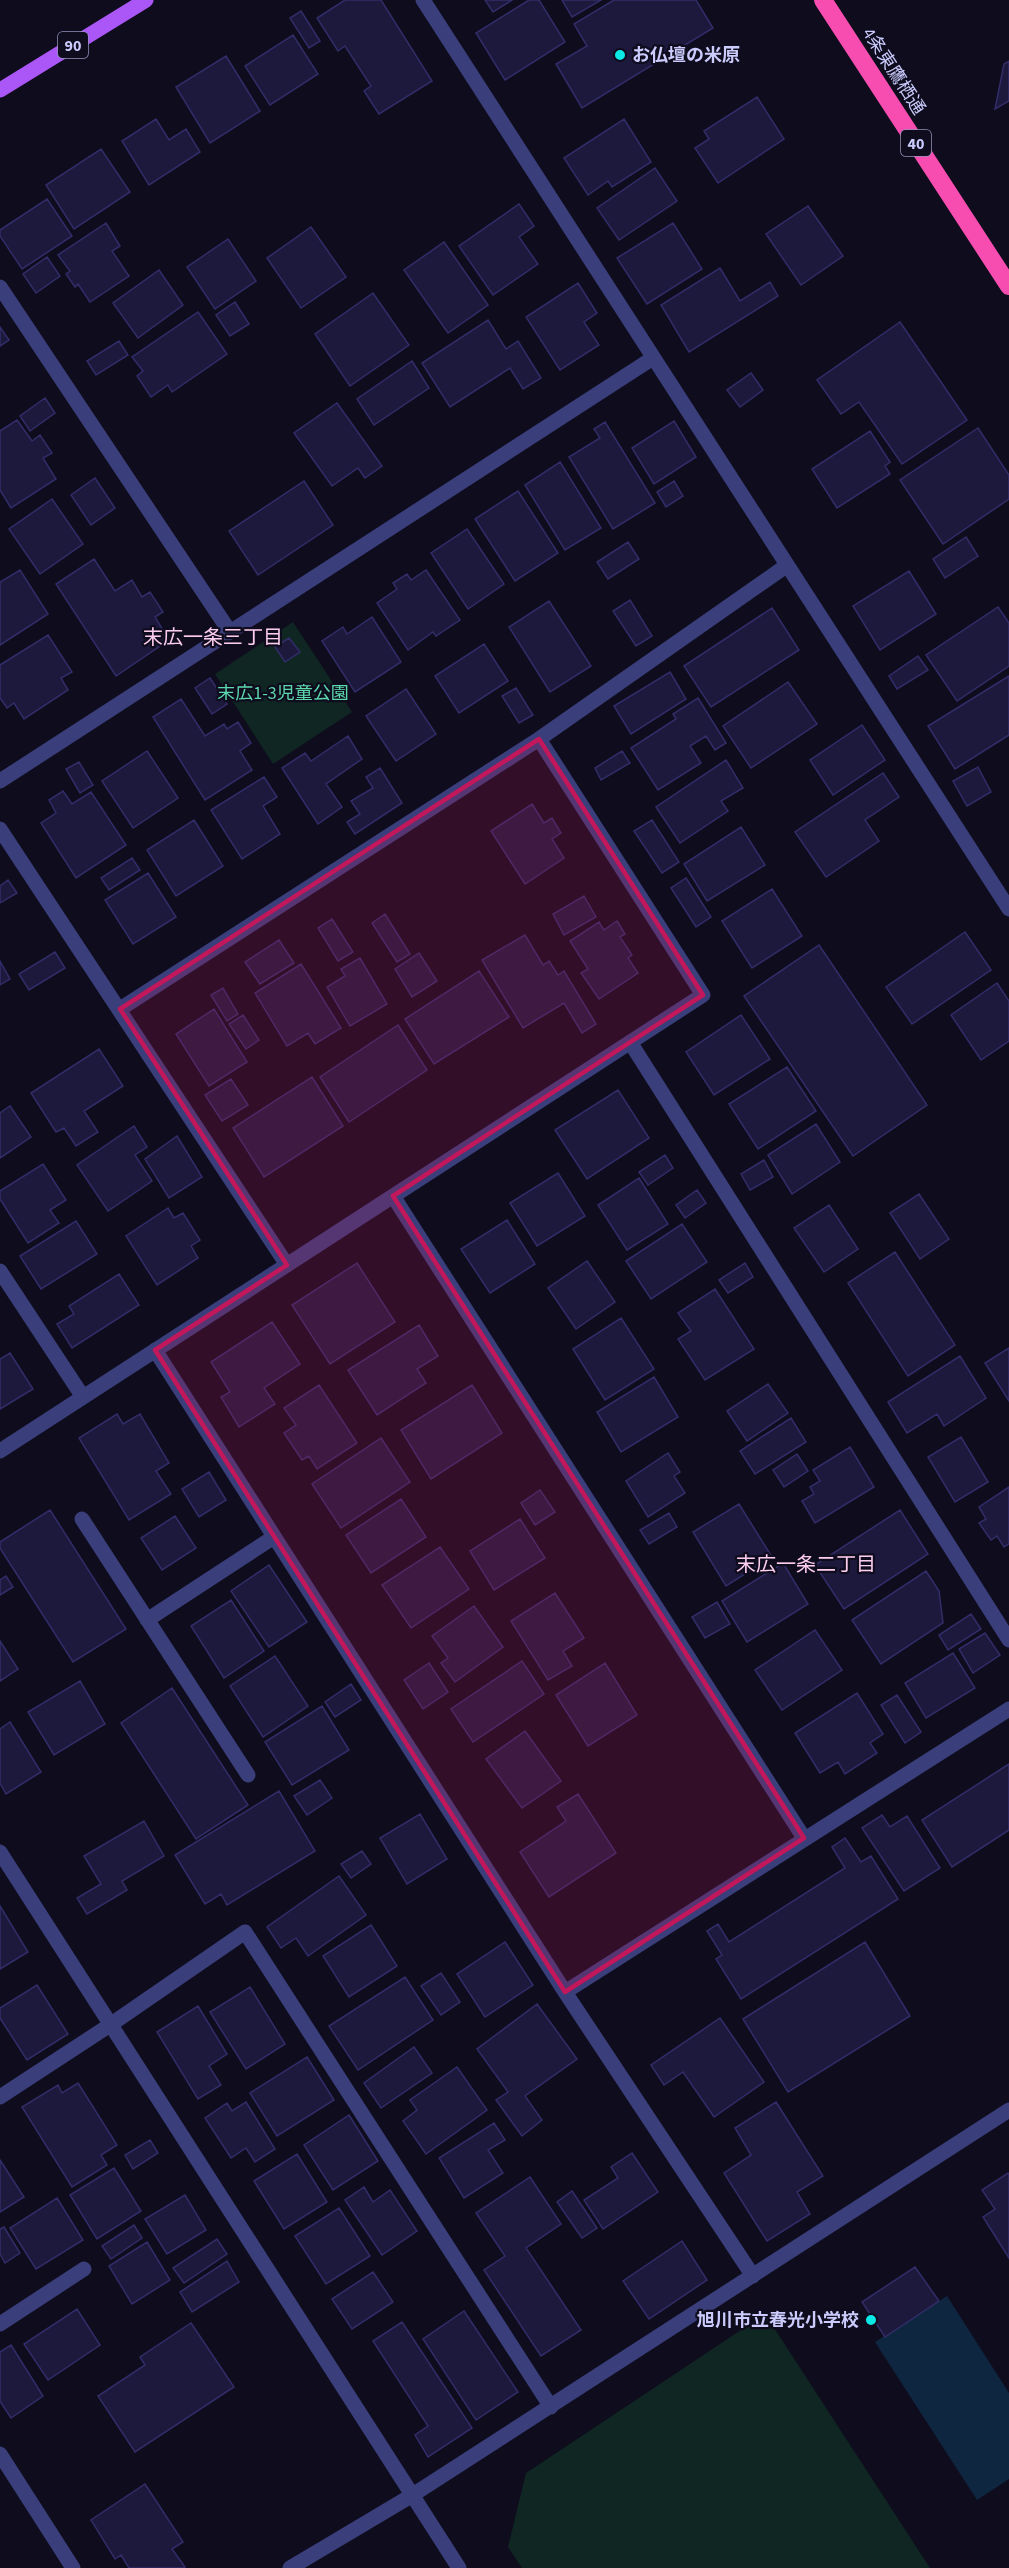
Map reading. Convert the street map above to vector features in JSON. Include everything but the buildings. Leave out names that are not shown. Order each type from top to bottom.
[{"type":"highway","name":"4条東鷹栖通","points":[[823,0],[1009,286]]},
{"type":"main road","name":"90","points":[[0,90],[146,0]]},
{"type":"street","points":[[423,0],[1009,909]]},
{"type":"street","points":[[0,287],[230,632]]},
{"type":"street","points":[[1,778],[653,358]]},
{"type":"street","points":[[120,1009],[539,739],[786,566]]},
{"type":"street","points":[[0,1451],[704,995],[539,739]]},
{"type":"street","points":[[0,829],[287,1265]]},
{"type":"street","points":[[630,1042],[1009,1640]]},
{"type":"street","points":[[393,1196],[804,1838]]},
{"type":"street","points":[[0,1271],[82,1397]]},
{"type":"street","points":[[155,1350],[565,1992],[753,2276]]},
{"type":"street","points":[[82,1519],[248,1775]]},
{"type":"street","points":[[147,1620],[274,1537]]},
{"type":"street","points":[[565,1992],[1009,1709]]},
{"type":"street","points":[[0,1852],[459,2568]]},
{"type":"street","points":[[0,2097],[245,1932],[551,2407]]},
{"type":"street","points":[[291,2568],[411,2496],[551,2407],[1009,2110]]},
{"type":"street","points":[[0,2324],[84,2269]]},
{"type":"street","points":[[0,2454],[74,2568]]},
{"type":"highlighted area","points":[[539,739],[703,995],[393,1196],[804,1838],[565,1992],[155,1350],[287,1265],[120,1009]]},
{"type":"green space","name":"末広1-3児童公園","points":[[293,622],[352,712],[273,764],[215,674]]},
{"type":"green space","points":[[765,2314],[930,2568],[522,2568],[508,2547],[526,2473]]},
{"type":"water","points":[[947,2296],[1009,2393],[1009,2479],[977,2500],[875,2342]]},
{"type":"place","name":"お仏壇の米原","points":[[620,55]]},
{"type":"place","name":"旭川市立春光小学校","points":[[871,2320]]},
{"type":"district","name":"末広一条三丁目","points":[[213,637]]},
{"type":"district","name":"末広一条二丁目","points":[[806,1564]]}]
